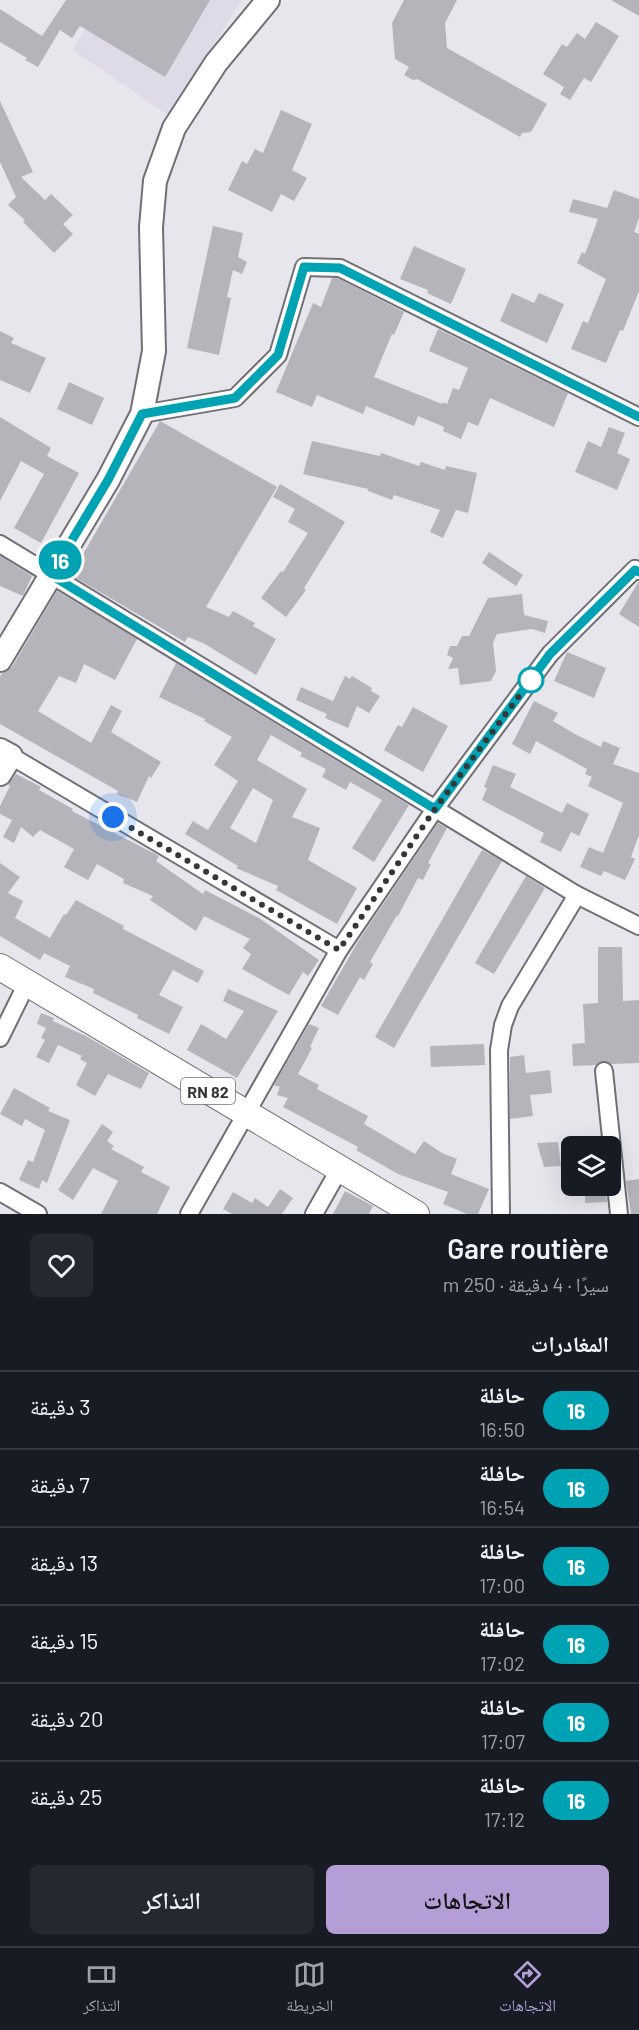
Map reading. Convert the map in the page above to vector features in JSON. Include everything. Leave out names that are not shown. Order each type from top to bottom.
[{"type":"main road","points":[[0,660],[108,480],[142,414],[154,351],[151,227],[155,181],[174,128],[216,63],[268,0]]},
{"type":"main road","name":"RN 82","points":[[0,967],[416,1214]]},
{"type":"street","points":[[142,414],[235,398],[278,355],[304,267],[340,268],[639,417]]},
{"type":"street","points":[[0,544],[577,895],[639,926]]},
{"type":"street","points":[[189,1214],[339,950],[435,809],[550,654],[635,570],[639,572]]},
{"type":"street","points":[[4,760],[339,950]]},
{"type":"street","points":[[501,1214],[499,1050],[502,1025],[510,1006],[577,895]]},
{"type":"street","points":[[0,1038],[27,983]]},
{"type":"street","points":[[604,1071],[619,1214]]},
{"type":"street","points":[[314,1214],[339,1170]]},
{"type":"street","points":[[0,1192],[38,1214]]},
{"type":"shaded area","points":[[103,0],[242,0],[169,116],[73,50]]},
{"type":"building","points":[[66,0],[210,0],[165,77],[80,26],[72,38],[60,30],[38,67],[0,42],[0,9],[42,36]]},
{"type":"building","points":[[404,0],[457,0],[445,23],[447,48],[547,104],[531,132],[522,133],[520,137],[417,79],[413,80],[404,75],[409,67],[395,59],[392,23]]},
{"type":"building","points":[[611,0],[639,0],[639,16]]},
{"type":"building","points":[[596,22],[619,36],[591,82],[584,78],[570,100],[560,94],[564,87],[543,74],[562,44],[567,47],[577,33],[585,39]]},
{"type":"building","points":[[0,101],[33,172],[21,177],[45,200],[51,194],[73,215],[63,224],[73,234],[54,253],[23,222],[25,220],[8,205],[16,197],[0,162]]},
{"type":"building","points":[[281,110],[312,124],[292,170],[307,178],[294,201],[281,194],[272,212],[228,190],[242,161],[247,164],[255,149],[263,153]]},
{"type":"building","points":[[614,190],[639,199],[639,218],[634,232],[639,234],[639,291],[623,331],[620,330],[606,363],[571,349],[583,321],[588,323],[606,279],[577,263],[582,252],[585,254],[598,219],[569,212],[573,199],[607,208]]},
{"type":"building","points":[[213,226],[243,233],[238,257],[247,262],[242,274],[233,270],[227,297],[231,298],[219,355],[187,348]]},
{"type":"building","points":[[414,246],[466,269],[451,304],[427,293],[428,290],[400,279]]},
{"type":"building","points":[[332,278],[337,278],[404,312],[374,377],[447,404],[453,388],[459,390],[468,368],[429,351],[438,329],[568,393],[554,427],[490,398],[478,426],[468,422],[461,439],[443,431],[444,427],[418,416],[414,426],[366,406],[363,414],[317,395],[312,407],[276,392],[313,303],[321,307]]},
{"type":"building","points":[[512,293],[534,303],[539,293],[564,304],[547,343],[500,321]]},
{"type":"building","points":[[0,331],[14,338],[11,343],[46,358],[30,393],[0,380]]},
{"type":"building","points":[[69,382],[104,398],[92,425],[57,409]]},
{"type":"building","points":[[0,417],[51,448],[47,456],[79,473],[41,543],[14,528],[44,474],[21,461],[0,501]]},
{"type":"building","points":[[160,421],[277,487],[206,607],[229,617],[233,611],[255,623],[253,626],[276,639],[256,675],[203,643],[188,637],[185,642],[71,575]]},
{"type":"building","points":[[609,427],[625,433],[617,453],[630,459],[617,490],[575,472],[588,441],[601,447]]},
{"type":"building","points":[[312,441],[380,456],[381,453],[419,466],[421,462],[445,470],[446,466],[477,473],[468,513],[456,510],[443,538],[430,532],[440,510],[394,495],[392,500],[368,491],[368,489],[303,474]]},
{"type":"building","points":[[280,484],[345,522],[304,588],[306,590],[286,617],[261,598],[281,571],[283,572],[308,533],[288,522],[295,509],[273,497]]},
{"type":"building","points":[[489,552],[523,575],[516,586],[482,563]]},
{"type":"building","points":[[0,556],[32,576],[23,596],[0,586]]},
{"type":"building","points":[[639,581],[639,627],[619,614]]},
{"type":"building","points":[[57,591],[137,639],[115,680],[84,664],[76,683],[59,676],[38,711],[91,743],[111,705],[122,711],[111,732],[161,762],[151,778],[149,776],[137,802],[117,794],[118,791],[0,724],[0,677],[12,667]]},
{"type":"building","points":[[522,594],[524,615],[548,621],[545,633],[532,629],[497,634],[493,643],[496,671],[491,681],[460,685],[458,668],[448,669],[453,658],[447,655],[450,646],[457,646],[462,636],[469,636],[488,598]]},
{"type":"building","points":[[567,652],[606,668],[594,698],[554,681]]},
{"type":"building","points":[[176,663],[409,805],[374,862],[352,848],[382,800],[350,782],[346,790],[322,777],[326,769],[300,756],[302,753],[271,735],[257,760],[307,789],[292,817],[320,828],[308,860],[357,888],[337,924],[276,890],[278,886],[236,868],[238,866],[185,834],[193,821],[208,830],[238,781],[214,765],[232,737],[204,721],[205,719],[159,697]],"holes":[[[253,788],[273,800],[256,843],[230,828]]]},
{"type":"building","points":[[345,676],[350,679],[352,676],[372,688],[371,691],[380,696],[369,713],[357,706],[348,728],[325,718],[327,714],[296,700],[301,687],[333,701]]},
{"type":"building","points":[[534,701],[558,713],[553,721],[575,734],[601,747],[603,741],[620,748],[613,764],[639,773],[639,835],[631,857],[635,859],[625,880],[604,871],[601,876],[580,867],[589,847],[603,853],[623,803],[588,786],[592,777],[585,774],[587,769],[536,741],[530,754],[512,744]]},
{"type":"building","points":[[413,707],[448,726],[423,772],[384,750],[398,725],[402,727]]},
{"type":"building","points":[[493,765],[516,774],[510,787],[562,813],[567,803],[589,814],[579,836],[571,832],[561,852],[540,842],[544,833],[482,800],[487,788],[484,787]]},
{"type":"building","points":[[16,774],[41,787],[39,790],[73,809],[72,811],[159,856],[156,861],[203,894],[205,890],[259,918],[319,960],[308,976],[303,972],[289,995],[242,969],[251,954],[243,948],[250,939],[204,916],[196,931],[150,900],[153,896],[123,883],[124,879],[97,864],[88,880],[64,867],[74,849],[40,830],[33,837],[21,827],[14,843],[3,837],[12,820],[0,814],[0,806],[10,786],[8,785]]},
{"type":"building","points":[[438,823],[447,828],[428,863],[431,864],[423,880],[418,878],[370,962],[373,964],[364,980],[360,977],[338,1015],[321,1006],[359,940]]},
{"type":"building","points":[[482,850],[502,861],[394,1048],[375,1037]]},
{"type":"building","points":[[0,863],[20,877],[8,893],[23,901],[15,918],[50,938],[64,914],[66,915],[76,900],[124,926],[123,929],[204,971],[198,983],[173,970],[159,995],[183,1007],[169,1034],[137,1018],[138,1015],[93,993],[94,989],[65,977],[70,966],[44,953],[40,960],[0,936]]},
{"type":"building","points":[[526,876],[545,888],[494,974],[475,963]]},
{"type":"building","points":[[598,947],[622,947],[623,1001],[639,1000],[639,1063],[612,1064],[603,1061],[596,1065],[573,1066],[572,1044],[585,1043],[583,1004],[598,1003]]},
{"type":"building","points":[[228,989],[278,1011],[237,1078],[187,1050],[201,1024],[226,1039],[244,1011],[223,1001]]},
{"type":"building","points":[[41,1013],[54,1018],[53,1021],[86,1036],[149,1073],[141,1089],[108,1074],[95,1096],[76,1085],[87,1063],[80,1059],[82,1056],[58,1045],[49,1063],[36,1057],[45,1040],[41,1038],[46,1028],[37,1024]]},
{"type":"building","points":[[309,1024],[319,1028],[310,1047],[312,1048],[298,1074],[319,1085],[317,1089],[368,1116],[364,1124],[415,1154],[424,1141],[442,1153],[457,1159],[451,1174],[489,1189],[478,1214],[467,1214],[443,1204],[448,1192],[398,1174],[356,1150],[358,1147],[283,1107],[288,1098],[277,1095],[280,1087],[274,1085]]},
{"type":"building","points":[[484,1044],[485,1065],[431,1067],[430,1046]]},
{"type":"building","points":[[524,1055],[526,1073],[550,1070],[552,1093],[530,1095],[533,1116],[510,1119],[510,1057]]},
{"type":"building","points":[[14,1088],[50,1108],[48,1111],[70,1120],[47,1183],[42,1180],[39,1189],[19,1180],[28,1160],[33,1162],[45,1130],[25,1119],[22,1126],[0,1114]]},
{"type":"building","points":[[102,1124],[113,1132],[107,1141],[114,1146],[111,1149],[144,1167],[141,1172],[170,1187],[157,1214],[101,1214],[118,1181],[93,1168],[73,1200],[58,1190]]},
{"type":"building","points":[[558,1142],[561,1166],[544,1167],[537,1143]]},
{"type":"building","points":[[639,1179],[639,1214],[631,1214],[626,1181]]},
{"type":"building","points":[[280,1189],[293,1198],[282,1214],[232,1214],[223,1209],[233,1192],[252,1203],[255,1198],[268,1207]]},
{"type":"building","points":[[345,1191],[373,1206],[369,1214],[333,1214]]},
{"type":"building","points":[[585,1196],[606,1196],[607,1202],[585,1203]]},
{"type":"bus line","name":"16","points":[[639,417],[340,268],[304,267],[278,355],[235,398],[142,414],[108,480],[51,575],[435,809],[550,654],[635,570],[639,572]]},
{"type":"route","points":[[113,817],[339,950],[435,809],[531,680]]}]
